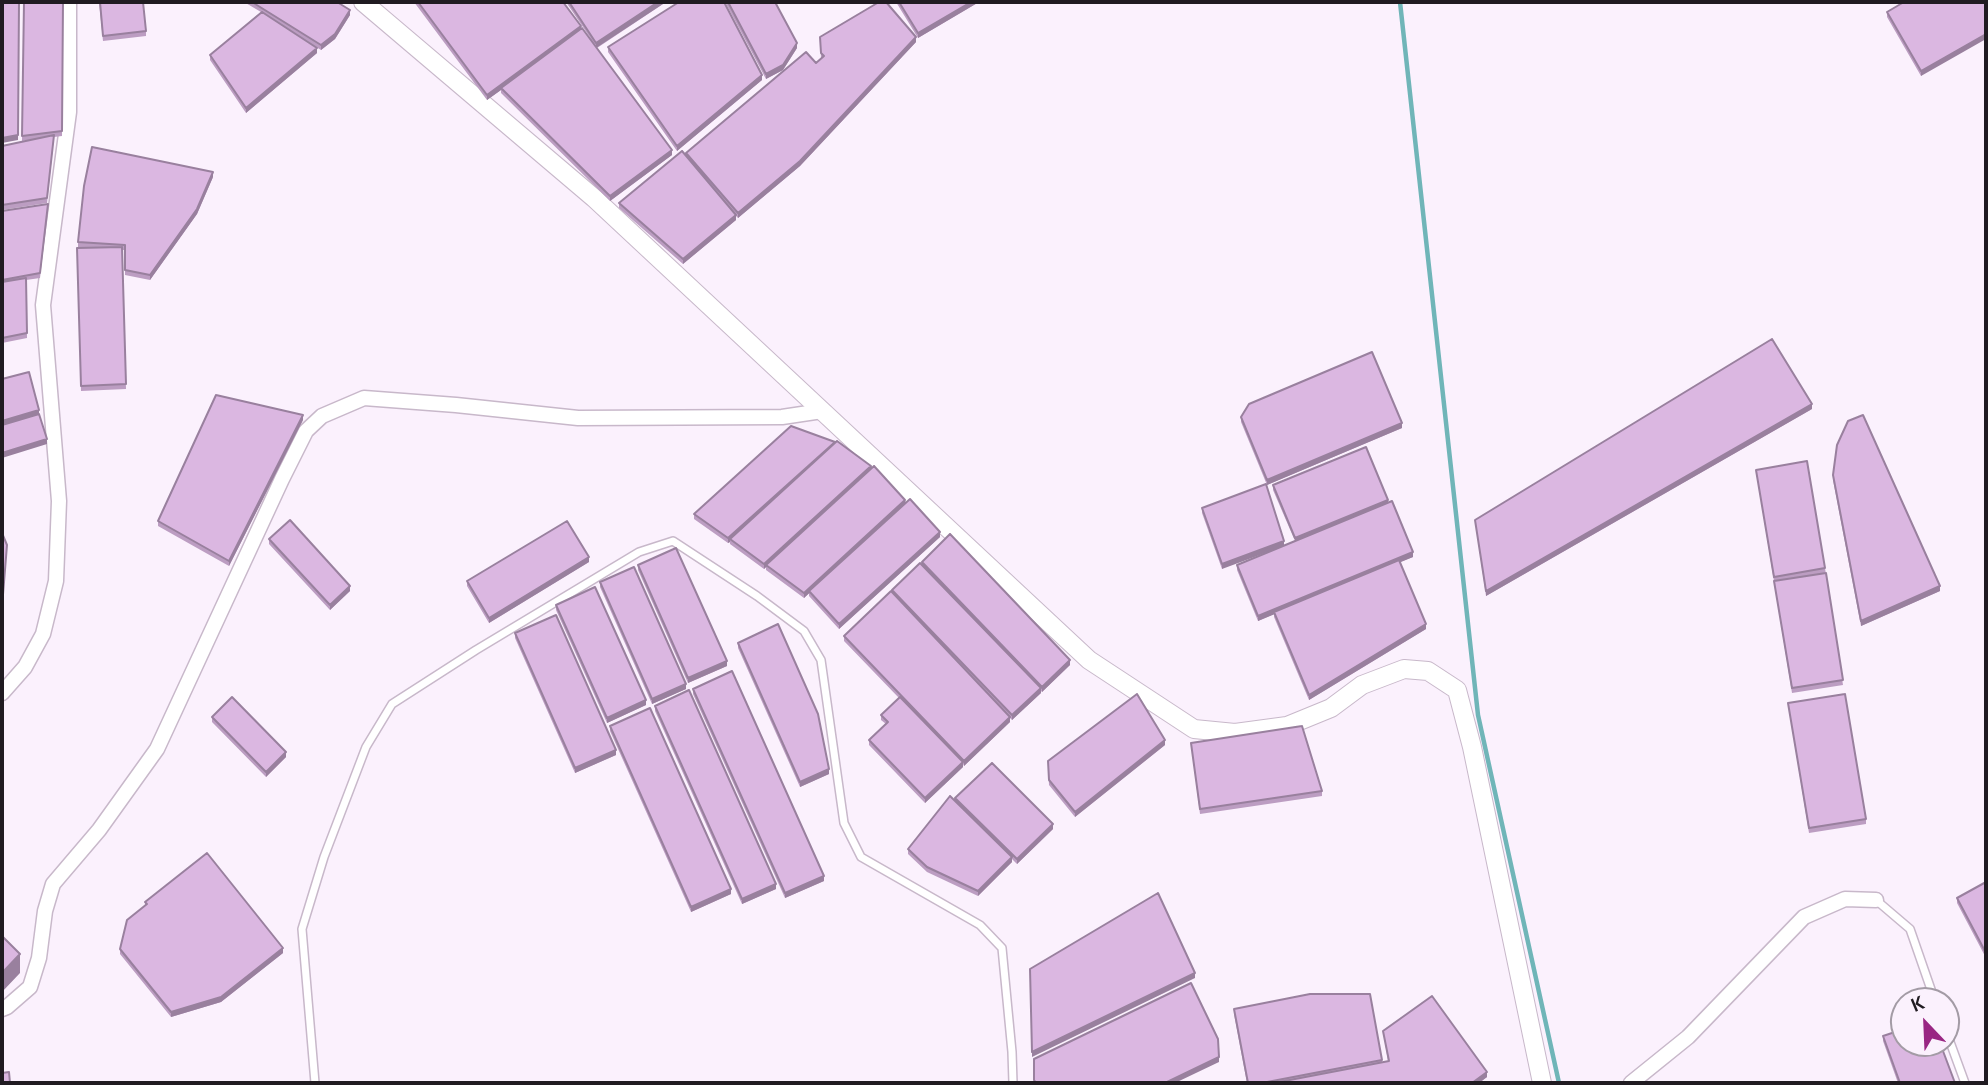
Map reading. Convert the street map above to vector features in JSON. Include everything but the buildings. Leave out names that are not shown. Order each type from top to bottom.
[{"type":"street","points":[[2,693],[25,667],[43,634],[56,580],[59,501],[43,305],[69,112],[69,2]]},
{"type":"street","points":[[363,2],[594,198],[1089,660],[1194,729],[1235,733],[1287,726],[1331,708],[1362,685],[1405,669],[1428,671],[1457,690],[1472,747],[1542,1083]]},
{"type":"street","points":[[2,1009],[8,1007],[30,987],[39,958],[45,911],[53,884],[99,830],[157,749],[282,479],[306,431],[322,416],[364,398],[578,418],[782,417],[822,411]]},
{"type":"street","points":[[1632,1083],[1688,1037],[1804,917],[1845,899],[1876,900]]},
{"type":"lane","points":[[315,1083],[302,929],[324,857],[366,747],[392,704],[639,552],[673,541],[757,596],[804,631],[821,660],[844,823],[861,857],[980,925],[1002,948],[1013,1083]]},
{"type":"lane","points":[[1876,900],[1910,929],[1930,987]]},
{"type":"lane","points":[[1956,1057],[1965,1083]]},
{"type":"waterway","points":[[1400,2],[1478,715],[1559,1083]]}]
